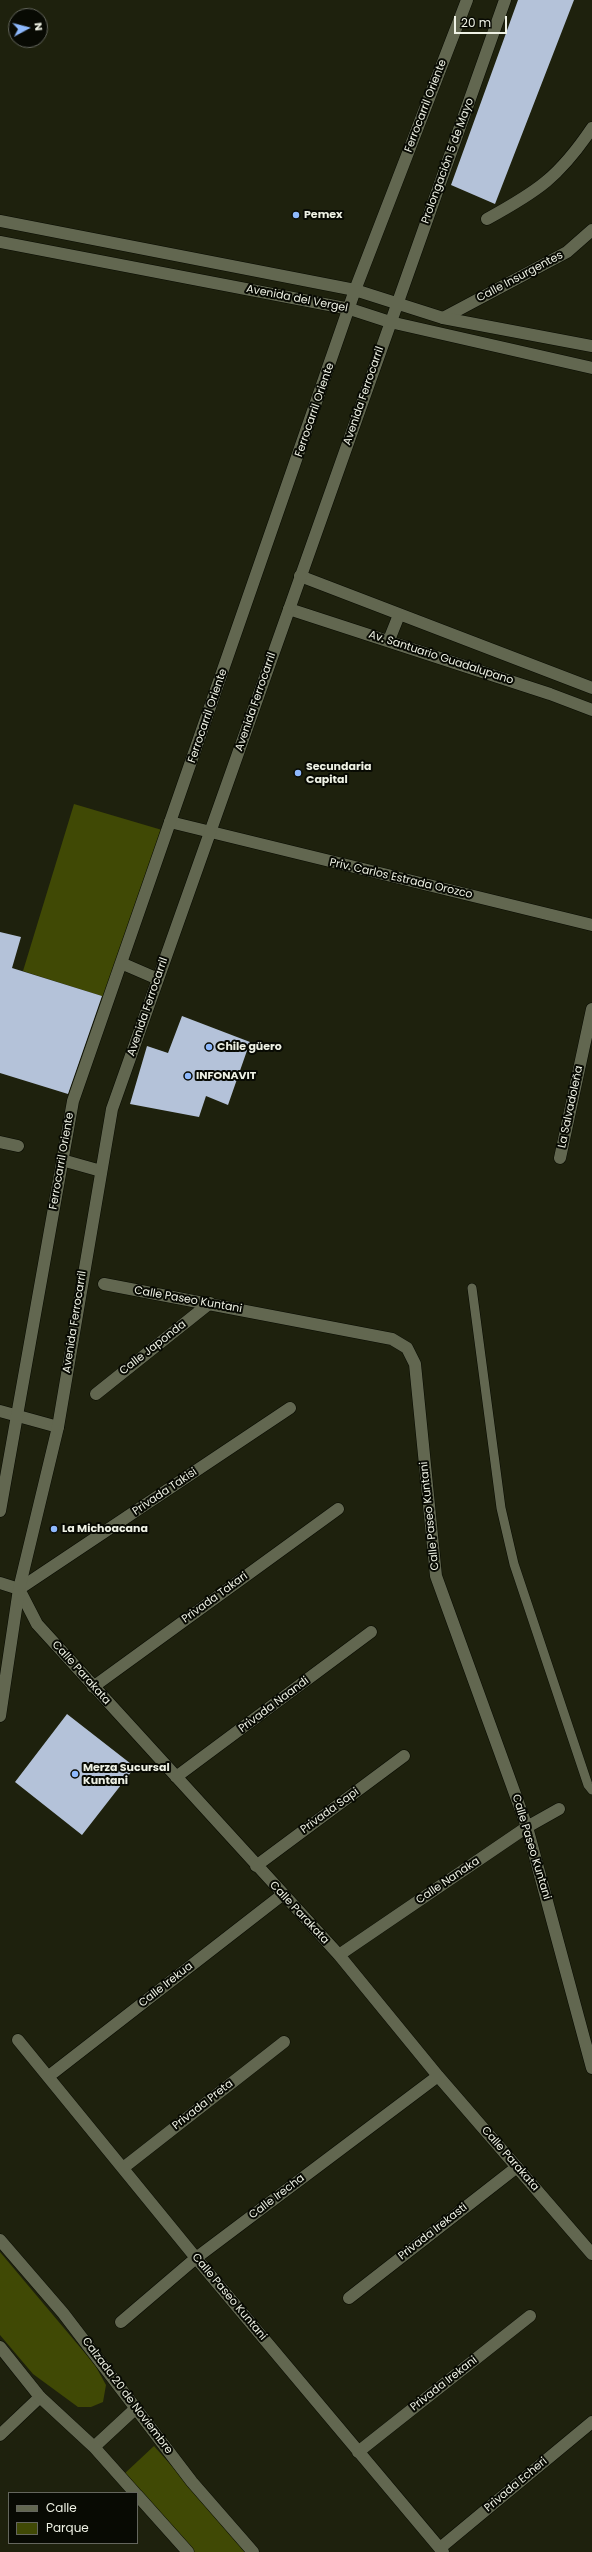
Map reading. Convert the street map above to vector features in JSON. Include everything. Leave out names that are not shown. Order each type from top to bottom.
[{"type":"street","name":"Ferrocarril Oriente","points":[[0,1511],[73,1101],[355,290],[467,0]]},
{"type":"street","name":"Prolongación 5 de Mayo","points":[[390,322],[505,0]]},
{"type":"street","points":[[487,219],[526,198],[550,180],[574,154],[592,128]]},
{"type":"street","name":"Avenida del Vergel","points":[[0,221],[355,290],[443,318],[592,346]]},
{"type":"street","name":"Calle Insurgentes","points":[[443,318],[567,252],[592,230]]},
{"type":"street","name":"Avenida del Vergel","points":[[0,242],[350,308],[390,322],[592,368]]},
{"type":"street","name":"Avenida Ferrocarril","points":[[0,1716],[19,1589],[58,1427],[112,1109],[390,322]]},
{"type":"street","name":"Av. Santuario Guadalupano","points":[[300,576],[399,615],[557,673],[592,688]]},
{"type":"street","name":"Av. Santuario Guadalupano","points":[[289,609],[389,640],[550,694],[592,710]]},
{"type":"street","points":[[389,640],[399,615]]},
{"type":"street","points":[[550,694],[557,673]]},
{"type":"street","points":[[170,822],[210,833]]},
{"type":"street","name":"Priv. Carlos Estrada Orozco","points":[[210,833],[592,925]]},
{"type":"street","points":[[121,963],[158,979]]},
{"type":"street","name":"La Salvadoleña","points":[[560,1158],[592,1010]]},
{"type":"street","points":[[0,1142],[18,1146]]},
{"type":"street","points":[[62,1160],[101,1171]]},
{"type":"street","name":"Calle Paseo Kuntani","points":[[104,1284],[210,1303],[392,1339],[407,1348],[415,1364],[436,1576],[527,1827],[592,2068]]},
{"type":"street","name":"Calle Japonda","points":[[96,1394],[210,1303]]},
{"type":"street","name":"Privada Takisi","points":[[19,1589],[290,1408]]},
{"type":"street","points":[[0,1411],[58,1427]]},
{"type":"street","name":"Privada Takari","points":[[93,1687],[338,1509]]},
{"type":"street","points":[[0,1583],[19,1589]]},
{"type":"street","name":"Calle Parakata","points":[[19,1589],[37,1624],[282,1895],[339,1955],[438,2076],[592,2254]]},
{"type":"street","name":"Privada Naandi","points":[[176,1777],[371,1632]]},
{"type":"street","name":"Privada Sapi","points":[[256,1866],[404,1756]]},
{"type":"street","name":"Calle Nanaka","points":[[339,1955],[527,1827],[559,1809]]},
{"type":"street","name":"Calle Irekua","points":[[49,2076],[282,1895]]},
{"type":"street","name":"Calle Paseo Kuntani","points":[[18,2040],[49,2076],[196,2258],[441,2550]]},
{"type":"street","name":"Privada Preta","points":[[123,2168],[284,2042]]},
{"type":"street","name":"Calle Irecha","points":[[121,2322],[196,2258],[438,2076]]},
{"type":"street","name":"Privada Irekasti","points":[[349,2298],[517,2167]]},
{"type":"street","name":"Calzada 20 de Noviembre","points":[[0,2240],[90,2346],[135,2409],[192,2482],[252,2552]]},
{"type":"street","name":"Privada Irekani","points":[[358,2452],[530,2316]]},
{"type":"street","points":[[0,2347],[40,2397],[94,2447],[134,2492]]},
{"type":"street","points":[[0,2435],[40,2397]]},
{"type":"street","points":[[94,2447],[135,2409]]},
{"type":"street","name":"Privada Echeri","points":[[441,2550],[592,2422]]},
{"type":"street","points":[[138,2496],[188,2552]]},
{"type":"lane","points":[[472,1288],[501,1508],[514,1564],[588,1785],[592,1790]]},
{"type":"green space","points":[[74,804],[162,830],[105,997],[23,971]]},
{"type":"green space","points":[[0,2252],[95,2365],[106,2385],[103,2402],[91,2407],[78,2407],[33,2374],[0,2335]]},
{"type":"green space","points":[[154,2446],[248,2552],[192,2552],[123,2475]]},
{"type":"building","points":[[518,0],[574,0],[495,204],[451,185]]},
{"type":"building","points":[[0,932],[21,937],[12,968],[102,996],[68,1094],[0,1073]]},
{"type":"building","points":[[182,1016],[250,1042],[228,1105],[206,1096],[199,1117],[130,1104],[147,1046],[168,1053]]},
{"type":"building","name":"Merza Sucursal Kuntani","points":[[67,1714],[135,1767],[82,1835],[15,1782]]},
{"type":"place","name":"Pemex","points":[[296,215]]},
{"type":"place","name":"Secundaria Capital","points":[[298,773]]},
{"type":"place","name":"Chile güero","points":[[209,1047]]},
{"type":"place","name":"INFONAVIT","points":[[188,1076]]},
{"type":"place","name":"La Michoacana","points":[[54,1529]]},
{"type":"place","name":"Merza Sucursal Kuntani","points":[[75,1774]]}]
